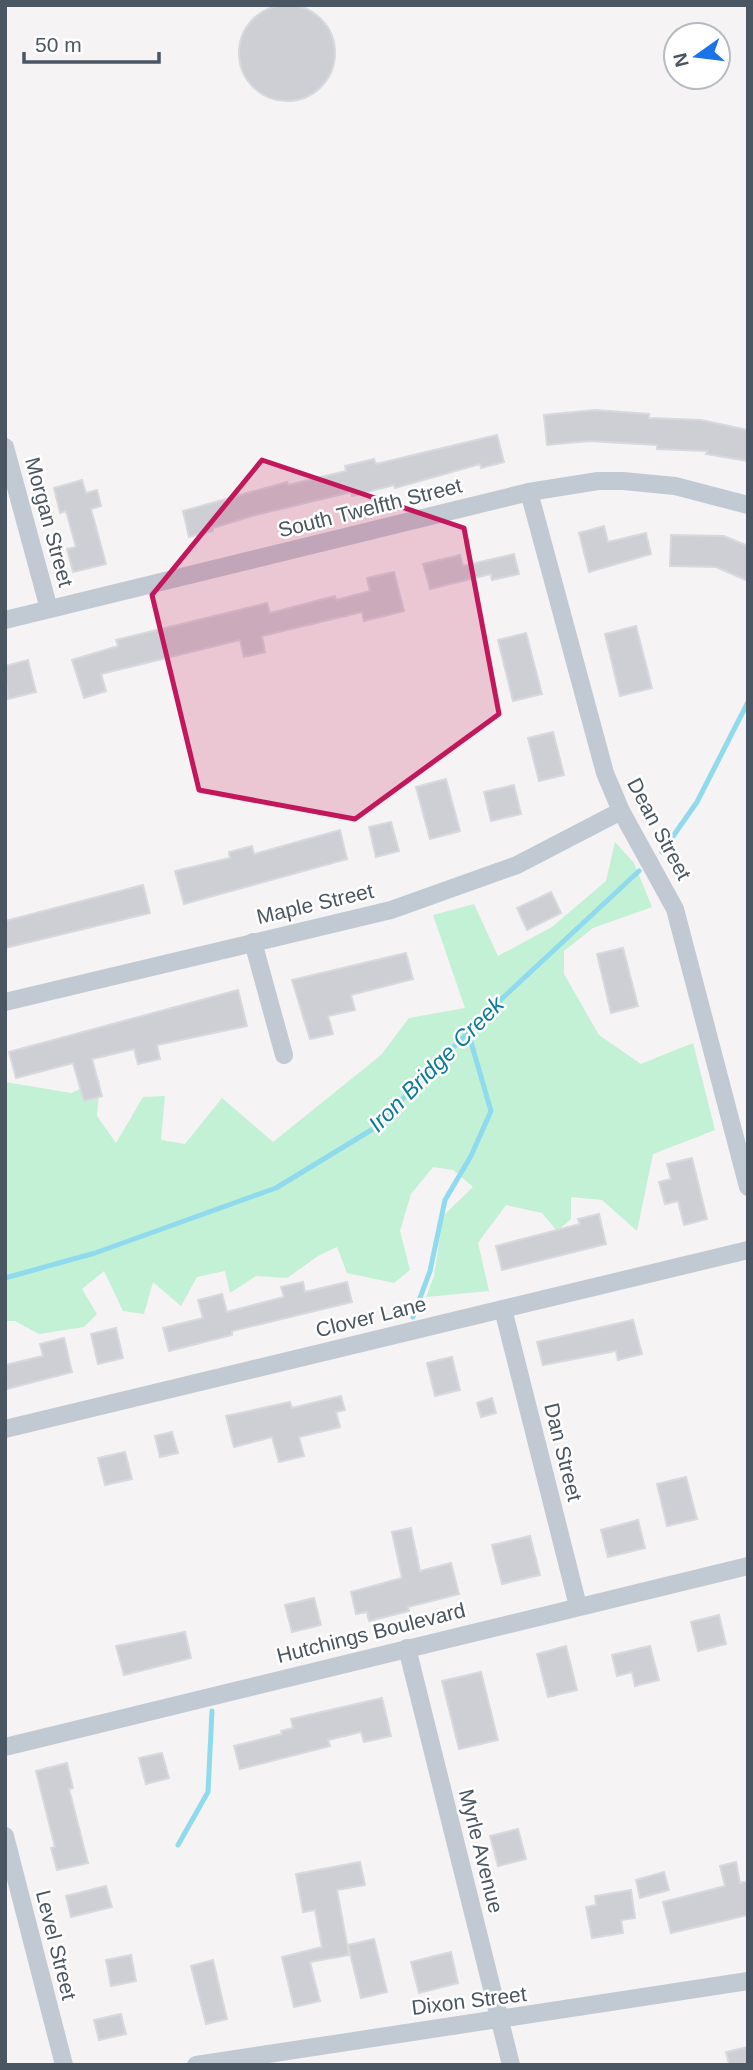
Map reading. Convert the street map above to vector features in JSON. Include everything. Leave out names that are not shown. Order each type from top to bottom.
[{"type":"street","name":"Morgan Street","points":[[5,447],[49,609]]},
{"type":"street","name":"South Twelfth Street","points":[[5,620],[529,492],[598,481],[675,485],[748,505]]},
{"type":"street","name":"Dean Street","points":[[529,492],[600,758],[621,811],[675,909],[743,1145],[748,1187]]},
{"type":"street","name":"Maple Street","points":[[5,1002],[404,906],[517,865],[621,811]]},
{"type":"street","points":[[253,942],[284,1055]]},
{"type":"street","name":"Clover Lane","points":[[5,1429],[748,1250]]},
{"type":"street","name":"Dan Street","points":[[503,1309],[578,1606]]},
{"type":"street","name":"Hutchings Boulevard","points":[[5,1747],[748,1566]]},
{"type":"street","name":"Myrle Avenue","points":[[407,1648],[511,2065]]},
{"type":"street","name":"Level Street","points":[[5,1836],[64,2065]]},
{"type":"street","name":"Dixon Street","points":[[196,2065],[418,2030],[500,2021],[748,1981]]},
{"type":"highlighted area","points":[[262,460],[464,528],[499,714],[355,819],[199,790],[152,595]]},
{"type":"green space","points":[[615,842],[634,863],[652,907],[593,928],[564,951],[564,974],[599,1035],[641,1064],[693,1043],[715,1130],[653,1154],[637,1231],[602,1200],[571,1197],[571,1219],[557,1231],[542,1213],[506,1205],[478,1243],[489,1291],[426,1297],[434,1276],[443,1216],[473,1187],[453,1170],[433,1167],[411,1194],[400,1231],[410,1270],[394,1283],[347,1273],[337,1247],[318,1256],[287,1278],[256,1276],[230,1293],[225,1271],[197,1277],[181,1306],[153,1282],[144,1314],[123,1311],[104,1271],[82,1289],[97,1314],[84,1327],[39,1334],[15,1321],[5,1321],[5,1082],[71,1093],[100,1080],[97,1116],[116,1143],[143,1097],[165,1096],[161,1140],[185,1144],[222,1098],[273,1142],[381,1055],[409,1018],[465,1008],[433,915],[474,904],[498,956],[552,927],[606,881]]},
{"type":"building","points":[[287,5],[305,9],[321,19],[331,35],[335,53],[331,71],[321,87],[305,97],[287,101],[269,97],[253,87],[243,71],[239,53],[243,35],[253,19],[269,9]]},
{"type":"building","points":[[595,410],[649,414],[649,418],[701,420],[748,430],[748,461],[706,454],[707,451],[657,449],[657,445],[589,441],[547,445],[544,415]]},
{"type":"building","points":[[497,435],[504,462],[481,468],[480,464],[395,488],[394,485],[352,496],[351,492],[252,516],[189,537],[183,511],[287,482],[288,485],[346,471],[345,466],[374,459],[376,464]]},
{"type":"building","points":[[82,480],[86,493],[97,490],[101,506],[91,509],[106,564],[73,572],[67,549],[76,547],[66,511],[60,513],[54,488]]},
{"type":"building","points":[[604,526],[608,542],[646,533],[651,554],[589,572],[579,533]]},
{"type":"building","points":[[671,535],[724,536],[748,546],[748,581],[716,567],[670,566]]},
{"type":"building","points":[[514,554],[519,574],[492,580],[491,574],[430,589],[423,564],[460,555],[463,566]]},
{"type":"building","points":[[394,572],[404,611],[364,621],[362,612],[262,636],[265,652],[244,657],[240,640],[101,674],[106,691],[84,698],[72,660],[118,646],[116,640],[267,603],[270,613],[335,596],[336,600],[370,591],[367,578]]},
{"type":"building","points":[[636,626],[652,688],[620,696],[605,634]]},
{"type":"building","points":[[526,633],[542,694],[513,701],[498,640]]},
{"type":"building","points":[[28,660],[36,692],[8,699],[5,666]]},
{"type":"building","points":[[553,732],[564,775],[539,781],[528,738]]},
{"type":"building","points":[[446,779],[460,831],[430,839],[416,787]]},
{"type":"building","points":[[514,785],[521,814],[491,821],[484,792]]},
{"type":"building","points":[[391,822],[399,851],[376,857],[369,827]]},
{"type":"building","points":[[340,830],[347,859],[184,904],[175,871],[230,858],[229,852],[252,846],[254,854]]},
{"type":"building","points":[[143,885],[150,913],[5,948],[5,921]]},
{"type":"building","points":[[551,892],[561,913],[527,930],[517,908]]},
{"type":"building","points":[[623,948],[638,1006],[611,1013],[597,954]]},
{"type":"building","points":[[406,953],[413,979],[351,995],[355,1010],[328,1016],[333,1034],[310,1039],[292,980]]},
{"type":"building","points":[[238,990],[247,1026],[157,1045],[160,1059],[138,1064],[134,1049],[92,1059],[102,1096],[84,1101],[73,1063],[16,1078],[9,1052]]},
{"type":"building","points":[[692,1158],[707,1219],[684,1225],[678,1201],[665,1204],[659,1182],[671,1179],[667,1164]]},
{"type":"building","points":[[599,1214],[606,1244],[502,1270],[496,1246],[580,1224],[578,1219]]},
{"type":"building","points":[[303,1282],[305,1292],[347,1282],[352,1302],[232,1331],[232,1335],[169,1351],[163,1328],[203,1318],[198,1300],[222,1294],[227,1312],[284,1297],[281,1287]]},
{"type":"building","points":[[633,1320],[642,1354],[618,1360],[616,1351],[543,1365],[537,1342]]},
{"type":"building","points":[[116,1328],[123,1358],[98,1364],[91,1334]]},
{"type":"building","points":[[64,1338],[72,1372],[7,1389],[5,1365],[43,1356],[40,1344]]},
{"type":"building","points":[[452,1357],[460,1390],[435,1396],[427,1363]]},
{"type":"building","points":[[341,1396],[345,1410],[336,1412],[340,1427],[299,1437],[304,1456],[279,1462],[272,1437],[234,1447],[226,1416],[290,1402],[292,1408]]},
{"type":"building","points":[[492,1398],[496,1413],[481,1417],[477,1403]]},
{"type":"building","points":[[172,1432],[178,1453],[160,1457],[155,1436]]},
{"type":"building","points":[[125,1452],[132,1479],[105,1485],[98,1458]]},
{"type":"building","points":[[686,1477],[697,1519],[667,1526],[657,1484]]},
{"type":"building","points":[[638,1520],[645,1548],[608,1557],[601,1530]]},
{"type":"building","points":[[411,1528],[420,1571],[451,1563],[459,1594],[408,1607],[409,1611],[369,1621],[367,1612],[356,1614],[351,1592],[402,1578],[392,1532]]},
{"type":"building","points":[[530,1536],[540,1575],[502,1584],[492,1545]]},
{"type":"building","points":[[314,1598],[321,1625],[292,1632],[285,1605]]},
{"type":"building","points":[[719,1615],[726,1644],[698,1651],[691,1622]]},
{"type":"building","points":[[185,1632],[191,1658],[124,1675],[116,1646]]},
{"type":"building","points":[[566,1646],[577,1690],[548,1697],[537,1654]]},
{"type":"building","points":[[650,1646],[659,1680],[635,1686],[632,1672],[617,1676],[612,1655]]},
{"type":"building","points":[[481,1672],[498,1740],[459,1749],[442,1681]]},
{"type":"building","points":[[382,1698],[391,1736],[364,1742],[361,1732],[328,1740],[330,1746],[240,1769],[234,1746],[282,1734],[281,1731],[293,1728],[291,1719]]},
{"type":"building","points":[[162,1753],[169,1778],[146,1784],[139,1758]]},
{"type":"building","points":[[67,1763],[73,1788],[69,1789],[88,1863],[57,1870],[51,1848],[55,1847],[36,1771]]},
{"type":"building","points":[[518,1829],[526,1859],[498,1866],[490,1836]]},
{"type":"building","points":[[360,1862],[365,1885],[337,1890],[349,1955],[310,1962],[320,2001],[294,2007],[282,1957],[322,1947],[315,1910],[303,1912],[296,1874]]},
{"type":"building","points":[[736,1862],[740,1883],[748,1881],[748,1915],[671,1933],[663,1902],[725,1886],[720,1866]]},
{"type":"building","points":[[664,1872],[669,1890],[640,1898],[636,1880]]},
{"type":"building","points":[[106,1886],[112,1907],[71,1917],[66,1896]]},
{"type":"building","points":[[631,1890],[635,1918],[621,1920],[623,1933],[592,1938],[586,1907],[596,1905],[595,1896]]},
{"type":"building","points":[[374,1939],[387,1992],[361,1998],[348,1945]]},
{"type":"building","points":[[451,1952],[458,1983],[419,1993],[411,1962]]},
{"type":"building","points":[[131,1955],[136,1981],[111,1986],[106,1960]]},
{"type":"building","points":[[213,1960],[227,2019],[206,2024],[191,1966]]},
{"type":"building","points":[[121,2014],[126,2034],[99,2040],[94,2020]]},
{"type":"building","points":[[748,2047],[748,2065],[729,2065],[726,2052]]},
{"type":"waterway","name":"Iron Bridge Creek","points":[[662,852],[697,802],[748,702]]},
{"type":"waterway","name":"Iron Bridge Creek","points":[[5,1278],[95,1253],[276,1188],[373,1129],[495,1005],[639,871]]},
{"type":"waterway","points":[[413,1317],[430,1271],[445,1200],[471,1156],[491,1111],[468,1032]]},
{"type":"waterway","points":[[178,1845],[208,1792],[212,1711]]}]
